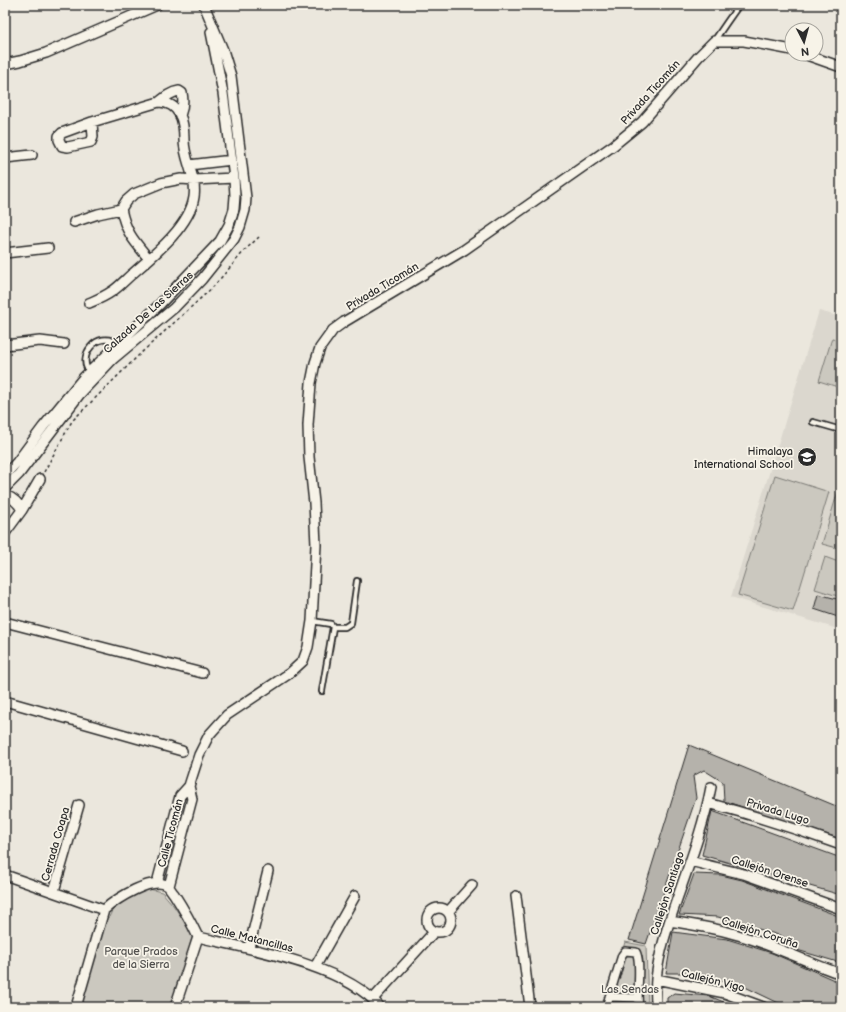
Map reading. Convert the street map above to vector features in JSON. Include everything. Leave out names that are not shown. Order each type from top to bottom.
[{"type":"street","points":[[5,64],[46,53],[157,5]]},
{"type":"street","name":"Calzada De Las Sierras","points":[[5,488],[19,474],[79,395],[113,360],[187,295],[222,255],[234,239],[240,227],[245,210],[245,178],[231,76],[219,51],[205,9]]},
{"type":"street","points":[[714,41],[744,41],[784,48]]},
{"type":"street","name":"Privada Ticomán","points":[[227,715],[290,673],[303,661],[308,647],[312,622],[316,545],[308,425],[311,383],[315,363],[320,348],[326,339],[333,330],[344,322],[464,250],[614,146],[642,122],[699,56],[714,41]]},
{"type":"street","name":"Calzada De Las Sierras","points":[[5,475],[17,462],[43,427],[90,372],[161,303],[220,241],[229,225],[234,209],[234,178],[219,51]]},
{"type":"street","points":[[824,61],[841,67]]},
{"type":"street","points":[[159,102],[166,96],[179,91],[182,93],[184,99],[180,116]]},
{"type":"street","points":[[89,303],[112,292],[150,259],[183,222],[194,198],[194,180],[184,151],[183,124],[177,110],[172,105],[166,102],[159,102],[92,122]]},
{"type":"street","points":[[5,158],[32,155]]},
{"type":"street","points":[[189,165],[232,160]]},
{"type":"street","points":[[74,222],[98,214],[121,209],[126,201],[134,194],[161,183],[181,179],[194,180],[234,178]]},
{"type":"street","points":[[121,209],[130,236],[150,259]]},
{"type":"street","points":[[5,253],[48,248]]},
{"type":"street","points":[[5,345],[40,341],[64,344]]},
{"type":"street","points":[[6,529],[22,510],[40,479]]},
{"type":"street","points":[[5,495],[11,497],[18,503],[22,510]]},
{"type":"street","points":[[5,622],[202,673]]},
{"type":"street","points":[[5,701],[182,751]]},
{"type":"street","name":"Calle Ticomán","points":[[157,883],[180,796],[189,786],[199,755],[208,735],[227,715]]},
{"type":"street","name":"Calle Ticomán","points":[[169,886],[192,799],[189,786]]},
{"type":"street","name":"Callejón Santiago","points":[[656,1007],[656,979],[662,947],[708,803],[711,787]]},
{"type":"street","name":"Privada Lugo","points":[[708,803],[754,816],[841,845]]},
{"type":"street","name":"Cerrada Coapa","points":[[54,891],[79,805]]},
{"type":"street","name":"Callejón Orense","points":[[690,861],[744,874],[841,909]]},
{"type":"street","points":[[249,948],[268,870]]},
{"type":"street","points":[[5,875],[54,891],[104,910]]},
{"type":"street","points":[[76,1007],[104,910],[132,890],[157,883],[169,886]]},
{"type":"street","points":[[448,912],[472,885]]},
{"type":"street","name":"Calle Matancillas","points":[[169,886],[183,908],[198,938],[249,948],[315,967],[353,985],[373,999],[380,1007]]},
{"type":"street","points":[[315,967],[355,896]]},
{"type":"street","points":[[516,896],[530,1007]]},
{"type":"street","points":[[440,908],[448,912],[452,921],[450,926],[444,932],[434,932],[428,925],[428,915],[440,908]]},
{"type":"street","name":"Callejón Coruña","points":[[670,921],[717,929],[738,935],[841,974]]},
{"type":"street","points":[[373,999],[434,932]]},
{"type":"street","points":[[175,1007],[198,938]]},
{"type":"street","points":[[606,1007],[622,955],[628,950],[636,952],[639,959],[639,1007]]},
{"type":"street","name":"Callejón Vigo","points":[[656,979],[725,993],[763,1007]]},
{"type":"street","points":[[609,997],[638,998]]},
{"type":"lane","points":[[714,41],[739,5]]},
{"type":"lane","points":[[90,372],[86,369],[86,354],[97,341],[102,339],[111,339],[118,344]]},
{"type":"lane","points":[[814,422],[841,430]]},
{"type":"lane","points":[[312,622],[331,624],[333,627],[345,627],[351,623],[357,582]]},
{"type":"lane","points":[[322,691],[333,627]]},
{"type":"path","points":[[40,479],[72,421],[125,368],[213,287],[246,249],[259,237]]},
{"type":"shaded area","name":"Himalaya International School","points":[[819,311],[841,317],[841,630],[731,597]]},
{"type":"green space","points":[[832,338],[841,340],[841,388],[819,381]]},
{"type":"green space","points":[[775,475],[829,492],[793,611],[738,595]]},
{"type":"green space","points":[[841,481],[841,549],[822,544]]},
{"type":"green space","points":[[825,557],[841,563],[841,597],[815,589]]},
{"type":"green space","name":"Parque Prados de la Sierra","points":[[149,889],[162,892],[193,934],[173,1007],[79,1007],[102,934],[114,907],[126,896]]},
{"type":"green space","name":"Las Sendas","points":[[625,942],[646,946],[648,1007],[606,1007]]},
{"type":"building","points":[[818,594],[841,600],[841,618],[814,609]]},
{"type":"building","points":[[689,745],[841,808],[841,839],[724,801],[723,782],[704,770],[693,776],[696,798],[646,944],[629,940]]},
{"type":"building","points":[[712,811],[841,858],[841,895],[702,855]]},
{"type":"building","points":[[694,874],[721,875],[742,880],[841,917],[841,963],[797,950],[782,936],[718,917],[679,915]]},
{"type":"building","points":[[673,932],[727,939],[772,953],[841,983],[841,1007],[787,1007],[743,986],[690,973],[666,973]]},
{"type":"building","points":[[674,993],[709,996],[736,1007],[667,1007],[667,998]]},
{"type":"place","name":"Himalaya International School","points":[[807,457]]}]
